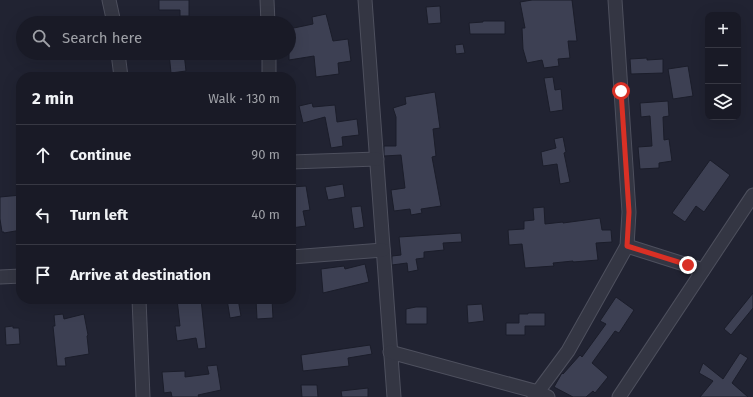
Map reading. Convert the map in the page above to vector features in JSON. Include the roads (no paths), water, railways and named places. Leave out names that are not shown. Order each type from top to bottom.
[{"type":"street","points":[[109,0],[112,16]]},
{"type":"street","points":[[268,0],[268,16]]},
{"type":"street","points":[[365,0],[394,397]]},
{"type":"street","points":[[390,352],[540,395],[568,351],[627,246],[629,212],[615,0]]},
{"type":"street","points":[[119,60],[120,72]]},
{"type":"street","points":[[269,60],[269,72]]},
{"type":"street","points":[[296,162],[376,159]]},
{"type":"street","points":[[619,397],[753,195]]},
{"type":"street","points":[[627,246],[703,270]]},
{"type":"street","points":[[296,257],[383,250]]},
{"type":"street","points":[[0,277],[16,276]]},
{"type":"street","points":[[139,304],[143,397]]}]
